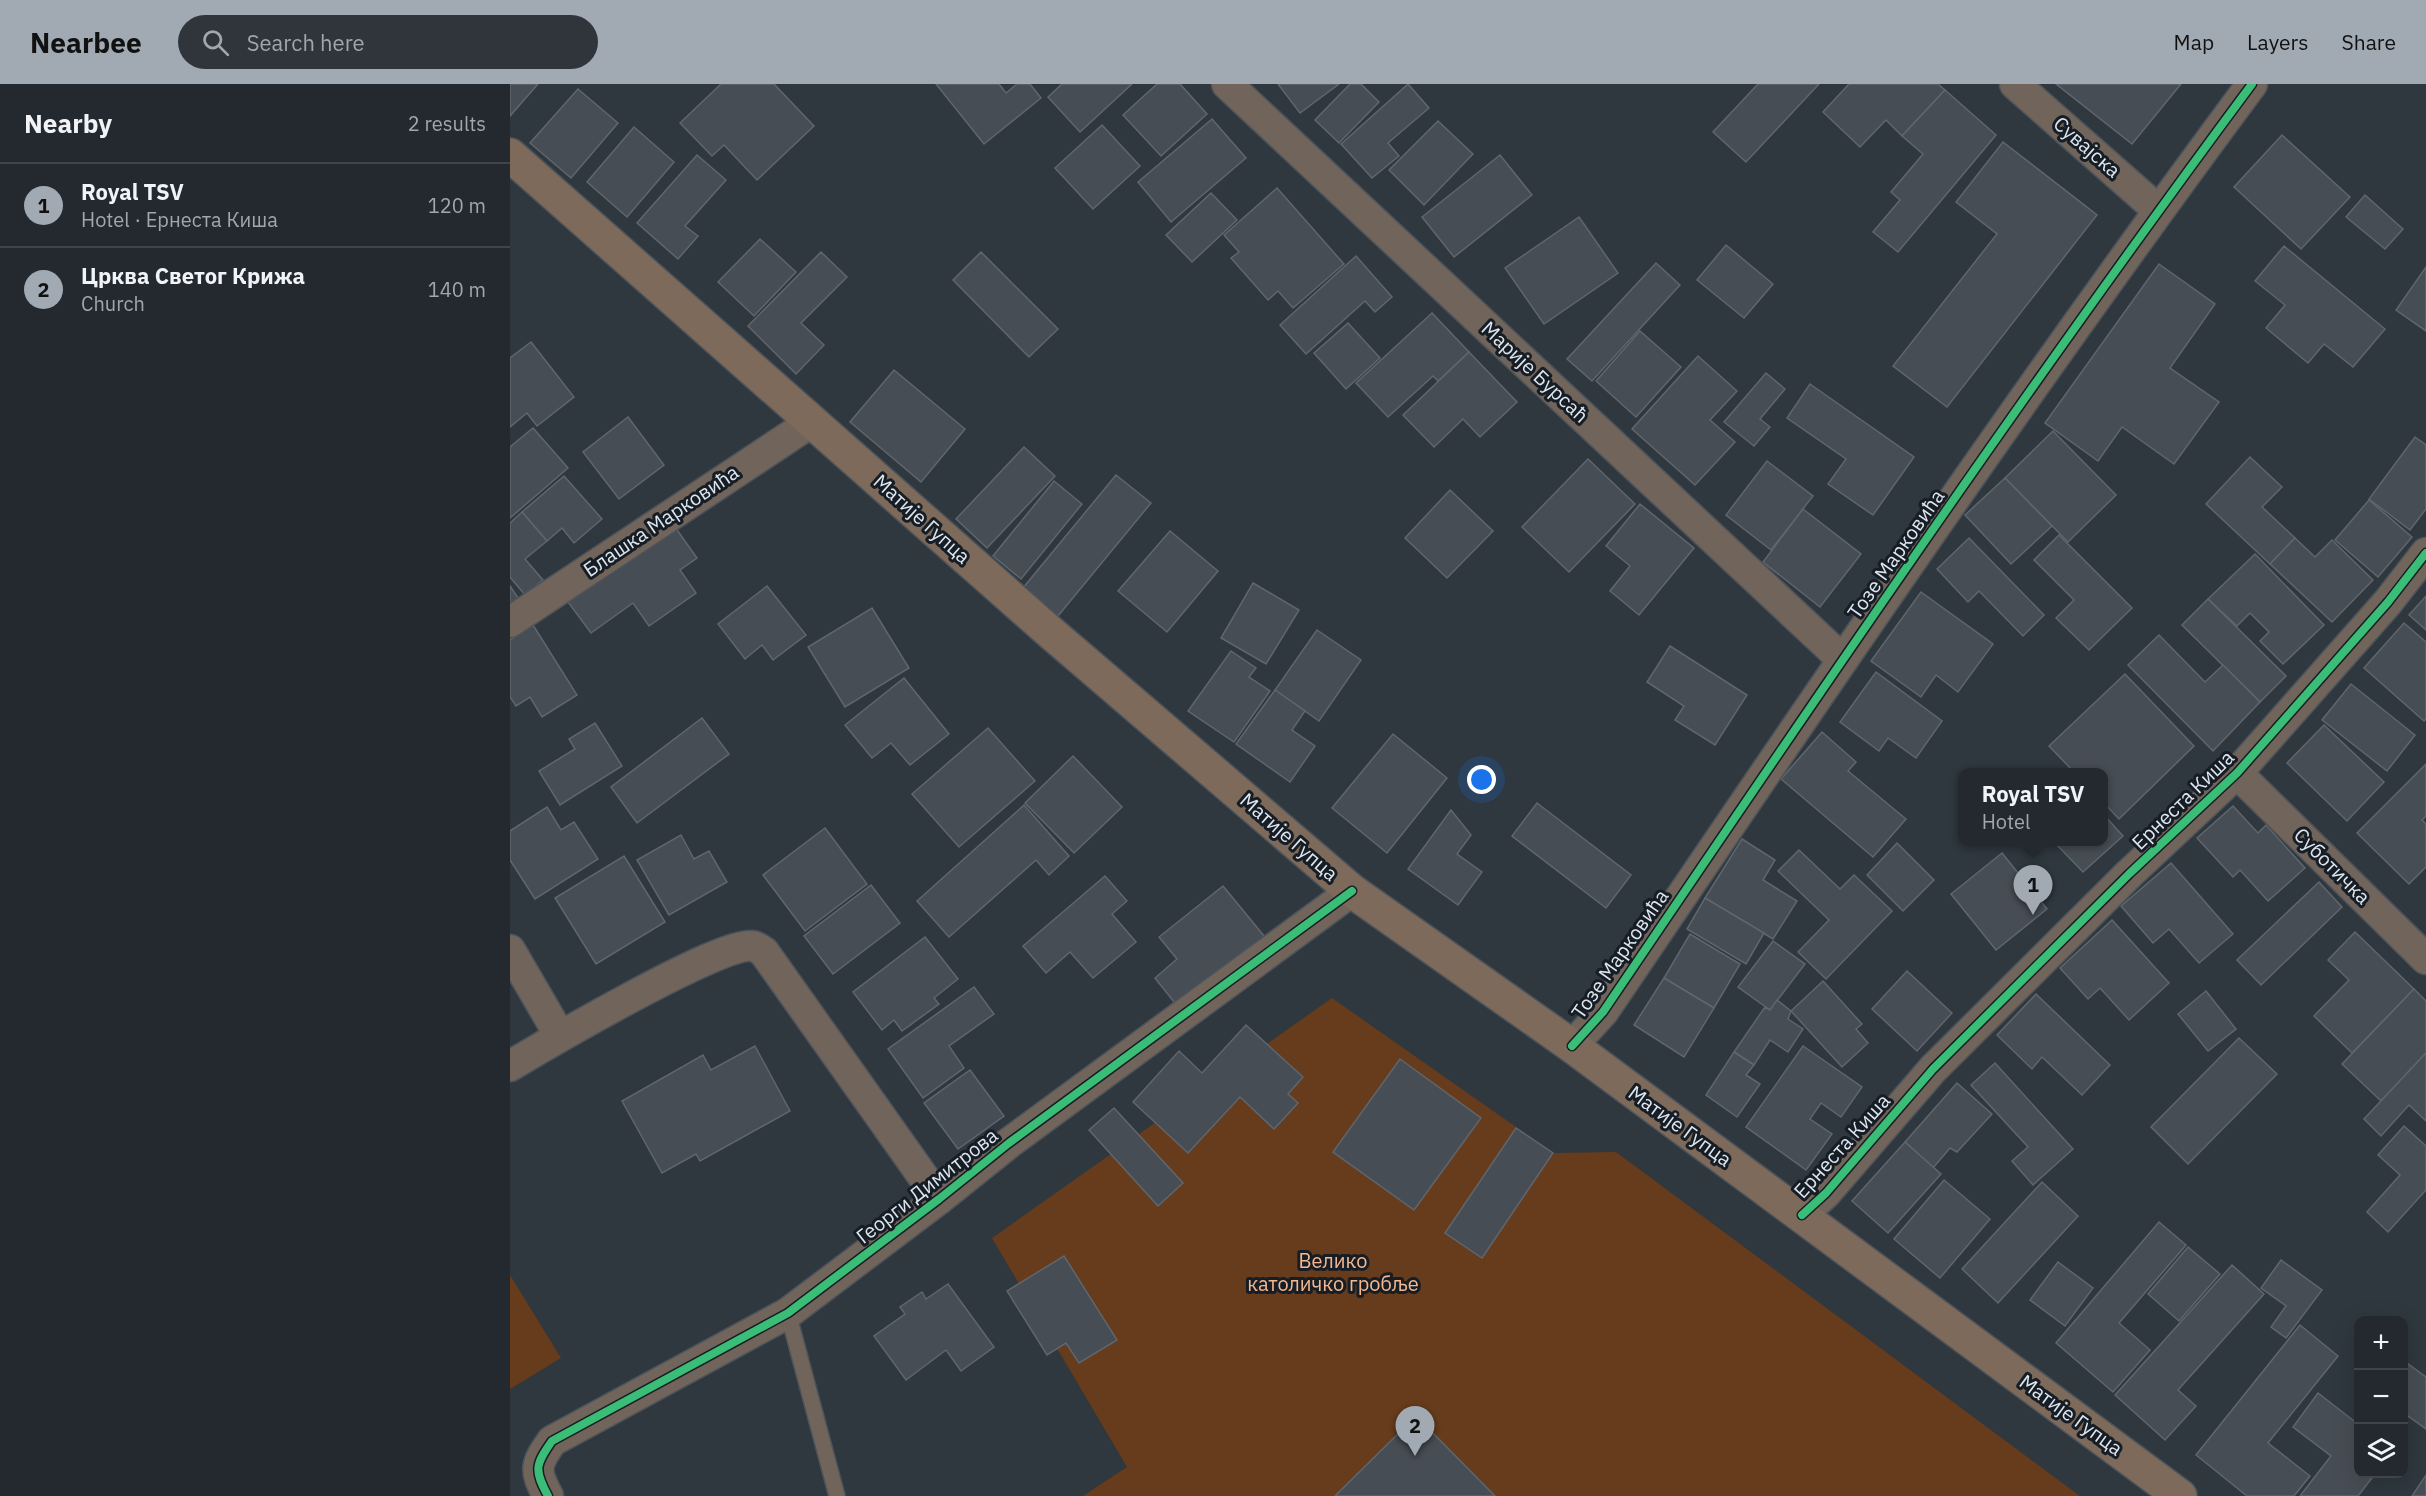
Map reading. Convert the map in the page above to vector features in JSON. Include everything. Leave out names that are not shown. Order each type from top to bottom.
[{"type":"main road","name":"Матије Гупца","points":[[510,155],[1050,633],[1352,891],[1572,1046],[2180,1496]]},
{"type":"street","name":"Марије Бурсаћ","points":[[1227,84],[1842,659]]},
{"type":"street","name":"Сувајска","points":[[2015,84],[2158,210]]},
{"type":"street","name":"Тозе Марковића","points":[[1572,1046],[1603,1012],[1842,659],[2158,210],[2252,84]]},
{"type":"street","name":"Блашка Марковића","points":[[510,622],[813,421]]},
{"type":"street","name":"Ернеста Киша","points":[[1802,1215],[1826,1193],[1933,1069],[2129,874],[2237,773],[2388,602],[2426,553]]},
{"type":"street","name":"Суботичка","points":[[2237,773],[2426,959]]},
{"type":"street","name":"Георги Димитрова","points":[[548,1496],[538,1476],[541,1457],[552,1441],[788,1313],[1009,1143],[1352,891]]},
{"type":"street","points":[[510,1066],[560,1036],[707,959],[753,945],[764,952],[939,1199]]},
{"type":"street","points":[[510,950],[560,1036]]},
{"type":"lane","points":[[788,1313],[837,1496]]},
{"type":"green space","name":"Велико католичко гробље","points":[[1332,998],[1553,1153],[1616,1152],[2080,1496],[1083,1496],[1127,1467],[992,1238]]},
{"type":"green space","points":[[510,1275],[561,1358],[510,1389]]},
{"type":"building","points":[[510,84],[538,84],[510,116]]},
{"type":"building","points":[[721,84],[774,84],[814,126],[757,180],[724,145],[712,156],[680,123]]},
{"type":"building","points":[[936,84],[999,84],[1006,93],[1017,84],[1030,84],[1041,98],[984,144]]},
{"type":"building","points":[[1062,84],[1132,84],[1080,132],[1048,97]]},
{"type":"building","points":[[1157,84],[1180,84],[1207,114],[1161,156],[1123,115]]},
{"type":"building","points":[[1278,84],[1339,84],[1300,113]]},
{"type":"building","points":[[1350,84],[1361,84],[1379,102],[1339,143],[1315,120]]},
{"type":"building","points":[[1408,84],[1429,108],[1388,143],[1399,156],[1372,178],[1341,144]]},
{"type":"building","points":[[1758,84],[1819,84],[1746,162],[1713,132]]},
{"type":"building","points":[[1849,84],[1938,84],[1945,90],[1902,136],[1886,120],[1860,147],[1823,112]]},
{"type":"building","points":[[2056,84],[2181,84],[2132,144]]},
{"type":"building","points":[[578,89],[618,123],[571,178],[530,143]]},
{"type":"building","points":[[1945,90],[1996,135],[1898,252],[1873,232],[1900,200],[1891,192],[1923,154],[1902,136]]},
{"type":"building","points":[[1212,119],[1246,158],[1171,222],[1138,182]]},
{"type":"building","points":[[1438,121],[1473,154],[1424,205],[1389,170]]},
{"type":"building","points":[[1102,125],[1140,166],[1093,209],[1055,168]]},
{"type":"building","points":[[634,127],[674,162],[627,217],[587,182]]},
{"type":"building","points":[[2282,135],[2350,197],[2301,249],[2234,187]]},
{"type":"building","points":[[2003,142],[2097,215],[1947,407],[1893,366],[1997,234],[1956,202]]},
{"type":"building","points":[[697,155],[726,180],[685,226],[698,236],[678,259],[637,223]]},
{"type":"building","points":[[1500,155],[1532,195],[1454,257],[1422,217]]},
{"type":"building","points":[[1277,188],[1344,264],[1293,308],[1278,291],[1268,300],[1231,258],[1239,252],[1224,235]]},
{"type":"building","points":[[1211,193],[1237,220],[1192,262],[1166,235]]},
{"type":"building","points":[[2365,195],[2403,229],[2385,249],[2346,217]]},
{"type":"building","points":[[1579,217],[1618,273],[1544,324],[1505,268]]},
{"type":"building","points":[[760,239],[796,272],[754,316],[718,282]]},
{"type":"building","points":[[1726,245],[1773,284],[1744,318],[1697,280]]},
{"type":"building","points":[[2284,246],[2385,329],[2353,367],[2324,344],[2308,363],[2266,328],[2285,305],[2255,281]]},
{"type":"building","points":[[821,252],[847,277],[801,323],[824,345],[796,374],[748,326]]},
{"type":"building","points":[[981,252],[1058,329],[1029,357],[953,280]]},
{"type":"building","points":[[1356,256],[1392,297],[1375,312],[1365,301],[1306,354],[1280,325]]},
{"type":"building","points":[[1656,263],[1680,285],[1592,381],[1567,359]]},
{"type":"building","points":[[2159,264],[2215,304],[2170,368],[2219,402],[2174,464],[2122,427],[2098,461],[2045,423]]},
{"type":"building","points":[[2426,267],[2426,331],[2396,310]]},
{"type":"building","points":[[1432,313],[1469,352],[1438,381],[1433,376],[1388,417],[1356,383]]},
{"type":"building","points":[[1348,323],[1380,358],[1346,389],[1314,353]]},
{"type":"building","points":[[1640,331],[1681,367],[1636,417],[1596,381]]},
{"type":"building","points":[[531,342],[574,397],[537,426],[527,413],[510,427],[510,358]]},
{"type":"building","points":[[1469,352],[1517,402],[1480,437],[1463,419],[1434,447],[1403,415]]},
{"type":"building","points":[[1698,356],[1737,391],[1710,420],[1735,442],[1695,485],[1632,429]]},
{"type":"building","points":[[894,370],[965,429],[921,482],[850,422]]},
{"type":"building","points":[[1766,373],[1785,389],[1760,419],[1770,427],[1754,446],[1724,422]]},
{"type":"building","points":[[1810,384],[1914,457],[1873,515],[1828,484],[1846,459],[1787,418]]},
{"type":"building","points":[[628,417],[664,465],[619,499],[583,452]]},
{"type":"building","points":[[533,428],[568,468],[510,518],[510,447]]},
{"type":"building","points":[[2053,431],[2116,495],[2068,542],[2005,478]]},
{"type":"building","points":[[2415,437],[2426,445],[2426,509],[2410,530],[2369,499]]},
{"type":"building","points":[[1024,447],[1055,476],[987,548],[956,519]]},
{"type":"building","points":[[2250,457],[2282,487],[2262,507],[2295,538],[2270,564],[2206,504]]},
{"type":"building","points":[[1588,459],[1635,504],[1569,572],[1522,527]]},
{"type":"building","points":[[1767,461],[1813,496],[1771,550],[1726,515]]},
{"type":"building","points":[[1116,475],[1151,503],[1058,616],[1023,588]]},
{"type":"building","points":[[564,476],[602,519],[574,543],[562,528],[547,541],[522,512]]},
{"type":"building","points":[[2005,478],[2052,526],[2011,564],[1965,515]]},
{"type":"building","points":[[1054,481],[1082,504],[1021,579],[993,556]]},
{"type":"building","points":[[1450,490],[1493,531],[1447,578],[1405,538]]},
{"type":"building","points":[[2369,500],[2412,537],[2378,577],[2335,540]]},
{"type":"building","points":[[1640,504],[1694,548],[1639,615],[1610,591],[1630,566],[1606,546]]},
{"type":"building","points":[[1803,509],[1861,554],[1820,607],[1763,562]]},
{"type":"building","points":[[522,512],[547,541],[525,559],[543,580],[525,595],[510,577],[510,523]]},
{"type":"building","points":[[675,527],[697,558],[680,570],[696,593],[649,626],[633,603],[591,633],[568,602]]},
{"type":"building","points":[[1170,531],[1218,571],[1167,632],[1118,591]]},
{"type":"building","points":[[2059,535],[2132,608],[2089,650],[2056,618],[2074,600],[2034,560]]},
{"type":"building","points":[[1969,538],[2044,615],[2023,636],[1979,591],[1968,602],[1937,569]]},
{"type":"building","points":[[2295,538],[2315,557],[2332,540],[2373,580],[2332,622],[2270,564]]},
{"type":"building","points":[[2255,554],[2324,625],[2283,664],[2260,641],[2269,632],[2250,613],[2237,626],[2208,599]]},
{"type":"building","points":[[1253,583],[1299,610],[1266,664],[1221,638]]},
{"type":"building","points":[[510,586],[520,601],[510,607]]},
{"type":"building","points":[[767,586],[806,635],[773,660],[762,645],[745,659],[718,624]]},
{"type":"building","points":[[1921,592],[1993,644],[1958,692],[1936,675],[1921,697],[1871,661]]},
{"type":"building","points":[[2426,596],[2426,630],[2409,615]]},
{"type":"building","points":[[2208,599],[2286,676],[2260,702],[2182,625]]},
{"type":"building","points":[[872,608],[909,668],[845,707],[808,647]]},
{"type":"building","points":[[2404,623],[2426,642],[2426,719],[2424,721],[2364,668]]},
{"type":"building","points":[[533,625],[577,695],[542,717],[530,697],[516,706],[510,697],[510,640]]},
{"type":"building","points":[[1317,630],[1361,660],[1319,721],[1275,690]]},
{"type":"building","points":[[2159,635],[2205,682],[2223,665],[2260,702],[2213,751],[2128,665]]},
{"type":"building","points":[[1670,646],[1747,695],[1715,745],[1675,720],[1684,706],[1647,682]]},
{"type":"building","points":[[1231,651],[1256,668],[1249,677],[1270,691],[1234,742],[1188,711]]},
{"type":"building","points":[[1876,672],[1942,721],[1916,758],[1888,738],[1879,751],[1840,722]]},
{"type":"building","points":[[2125,674],[2194,746],[2119,819],[2108,807],[2108,768],[2070,768],[2049,746]]},
{"type":"building","points":[[904,678],[949,734],[910,765],[891,743],[872,758],[845,725]]},
{"type":"building","points":[[2351,684],[2415,735],[2387,771],[2322,720]]},
{"type":"building","points":[[1275,690],[1305,711],[1292,730],[1315,746],[1290,782],[1236,744]]},
{"type":"building","points":[[702,718],[729,754],[637,823],[611,787]]},
{"type":"building","points":[[595,723],[622,766],[560,805],[539,771],[575,749],[569,739]]},
{"type":"building","points":[[2324,725],[2384,782],[2347,821],[2287,763]]},
{"type":"building","points":[[988,728],[1035,781],[959,847],[912,794]]},
{"type":"building","points":[[1822,732],[1856,762],[1848,771],[1906,819],[1873,857],[1781,779]]},
{"type":"building","points":[[1393,734],[1447,778],[1387,853],[1332,808]]},
{"type":"building","points":[[1073,756],[1122,807],[1074,853],[1025,803]]},
{"type":"building","points":[[2426,764],[2426,816],[2422,820],[2426,824],[2426,867],[2409,884],[2357,833]]},
{"type":"building","points":[[1537,803],[1631,875],[1606,908],[1512,836]]},
{"type":"building","points":[[1024,805],[1069,856],[1049,875],[1036,860],[949,937],[917,901]]},
{"type":"building","points":[[2233,806],[2258,833],[2266,825],[2305,868],[2268,901],[2240,870],[2233,877],[2197,838]]},
{"type":"building","points":[[547,807],[561,830],[574,822],[598,859],[535,899],[510,860],[510,831]]},
{"type":"building","points":[[1451,810],[1471,835],[1457,854],[1482,872],[1458,905],[1408,869]]},
{"type":"building","points":[[2108,819],[2123,836],[2083,872],[2058,846],[2108,846]]},
{"type":"building","points":[[825,828],[867,884],[805,931],[763,875]]},
{"type":"building","points":[[681,835],[694,859],[709,851],[727,882],[669,915],[637,860]]},
{"type":"building","points":[[1742,839],[1775,860],[1763,880],[1797,901],[1773,939],[1705,898]]},
{"type":"building","points":[[1897,843],[1934,880],[1903,911],[1867,875]]},
{"type":"building","points":[[1799,850],[1840,889],[1854,875],[1892,911],[1826,979],[1798,952],[1829,920],[1778,871]]},
{"type":"building","points":[[2002,853],[2047,909],[1996,950],[1951,894]]},
{"type":"building","points":[[624,856],[665,922],[596,964],[555,898]]},
{"type":"building","points":[[2171,863],[2233,934],[2199,963],[2169,929],[2153,943],[2121,906]]},
{"type":"building","points":[[1105,876],[1127,901],[1112,914],[1136,942],[1093,978],[1070,952],[1046,973],[1023,946]]},
{"type":"building","points":[[2319,882],[2342,907],[2261,985],[2237,960]]},
{"type":"building","points":[[871,885],[900,923],[833,974],[804,936]]},
{"type":"building","points":[[1223,886],[1269,942],[1182,1012],[1155,978],[1177,959],[1159,937]]},
{"type":"building","points":[[1705,898],[1764,933],[1746,964],[1687,929]]},
{"type":"building","points":[[2112,920],[2169,983],[2129,1020],[2100,988],[2088,999],[2060,968]]},
{"type":"building","points":[[2355,932],[2414,989],[2352,1053],[2314,1016],[2349,980],[2328,960]]},
{"type":"building","points":[[1690,934],[1740,964],[1714,1008],[1664,978]]},
{"type":"building","points":[[925,937],[958,979],[934,998],[939,1004],[902,1031],[894,1020],[882,1030],[853,992]]},
{"type":"building","points":[[1773,941],[1805,964],[1770,1010],[1738,987]]},
{"type":"building","points":[[1907,971],[1952,1013],[1917,1051],[1872,1009]]},
{"type":"building","points":[[1664,978],[1714,1008],[1684,1057],[1634,1025]]},
{"type":"building","points":[[1823,981],[1862,1024],[1856,1029],[1868,1043],[1842,1067],[1791,1011]]},
{"type":"building","points":[[974,987],[994,1014],[949,1046],[964,1068],[923,1098],[888,1049]]},
{"type":"building","points":[[2414,989],[2426,1001],[2426,1053],[2381,1101],[2342,1064]]},
{"type":"building","points":[[2206,991],[2236,1029],[2208,1051],[2178,1014]]},
{"type":"building","points":[[2036,994],[2110,1065],[2082,1095],[2042,1057],[2032,1069],[1997,1035]]},
{"type":"building","points":[[1777,1000],[1791,1011],[1788,1019],[1803,1029],[1788,1052],[1770,1040],[1754,1065],[1734,1052],[1765,1007],[1770,1010]]},
{"type":"building","points":[[1246,1025],[1303,1077],[1288,1094],[1298,1103],[1274,1129],[1240,1097],[1188,1153],[1133,1102],[1179,1051],[1202,1073]]},
{"type":"building","points":[[2239,1038],[2277,1074],[2188,1164],[2151,1127]]},
{"type":"building","points":[[755,1046],[790,1111],[700,1161],[696,1154],[662,1173],[622,1101],[703,1055],[711,1070]]},
{"type":"building","points":[[1803,1046],[1862,1087],[1841,1117],[1821,1103],[1810,1119],[1832,1134],[1806,1170],[1746,1127]]},
{"type":"building","points":[[1734,1052],[1754,1065],[1746,1075],[1760,1084],[1737,1117],[1706,1095]]},
{"type":"building","points":[[2426,1053],[2426,1121],[2409,1105],[2381,1136],[2364,1119]]},
{"type":"building","points":[[1400,1059],[1481,1118],[1414,1210],[1333,1152]]},
{"type":"building","points":[[1995,1063],[2073,1149],[2033,1185],[2012,1161],[2028,1147],[1971,1085]]},
{"type":"building","points":[[970,1070],[1004,1116],[958,1149],[924,1103]]},
{"type":"building","points":[[1957,1083],[1992,1114],[1957,1152],[1950,1148],[1933,1168],[1905,1142]]},
{"type":"building","points":[[1114,1108],[1183,1183],[1158,1206],[1089,1130]]},
{"type":"building","points":[[2404,1126],[2426,1146],[2426,1190],[2388,1232],[2367,1212],[2400,1175],[2378,1155]]},
{"type":"building","points":[[1516,1128],[1553,1153],[1482,1258],[1445,1233]]},
{"type":"building","points":[[1905,1142],[1941,1174],[1888,1233],[1852,1201]]},
{"type":"building","points":[[1944,1180],[1990,1219],[1940,1278],[1894,1239]]},
{"type":"building","points":[[2042,1182],[2078,1216],[1998,1303],[1962,1269]]},
{"type":"building","points":[[2159,1222],[2186,1245],[2119,1323],[2150,1350],[2113,1392],[2056,1343]]},
{"type":"building","points":[[2188,1247],[2220,1274],[2179,1321],[2148,1294]]},
{"type":"building","points":[[1064,1256],[1117,1340],[1079,1363],[1066,1343],[1047,1355],[1007,1291]]},
{"type":"building","points":[[2281,1260],[2322,1290],[2286,1338],[2271,1327],[2286,1306],[2261,1288]]},
{"type":"building","points":[[2058,1262],[2093,1288],[2065,1326],[2030,1300]]},
{"type":"building","points":[[2232,1265],[2264,1294],[2178,1390],[2196,1406],[2165,1440],[2115,1395]]},
{"type":"building","points":[[948,1284],[994,1347],[961,1371],[946,1350],[906,1380],[874,1336],[905,1314],[900,1307],[922,1292],[926,1299]]},
{"type":"building","points":[[2300,1325],[2338,1356],[2268,1443],[2310,1476],[2294,1496],[2247,1496],[2196,1455]]},
{"type":"building","points":[[2408,1364],[2426,1377],[2426,1429],[2408,1416]]},
{"type":"building","points":[[2318,1393],[2354,1421],[2354,1478],[2372,1478],[2358,1496],[2300,1496],[2331,1456],[2293,1427]]},
{"type":"building","points":[[1416,1416],[1495,1496],[1335,1496]]},
{"type":"building","points":[[2426,1475],[2426,1496],[2412,1496]]},
{"type":"cycle path","points":[[1572,1046],[1603,1012],[2004,428],[2252,84]]},
{"type":"cycle path","points":[[1802,1215],[1826,1193],[1933,1069],[2129,874],[2237,773],[2388,602],[2426,553]]},
{"type":"cycle path","points":[[548,1496],[540,1480],[538,1468],[542,1456],[552,1441],[788,1313],[1009,1143],[1352,891]]},
{"type":"place","name":"Royal TSV","points":[[2033,915]]},
{"type":"place","name":"Црква Светог Крижа","points":[[1415,1456]]}]
